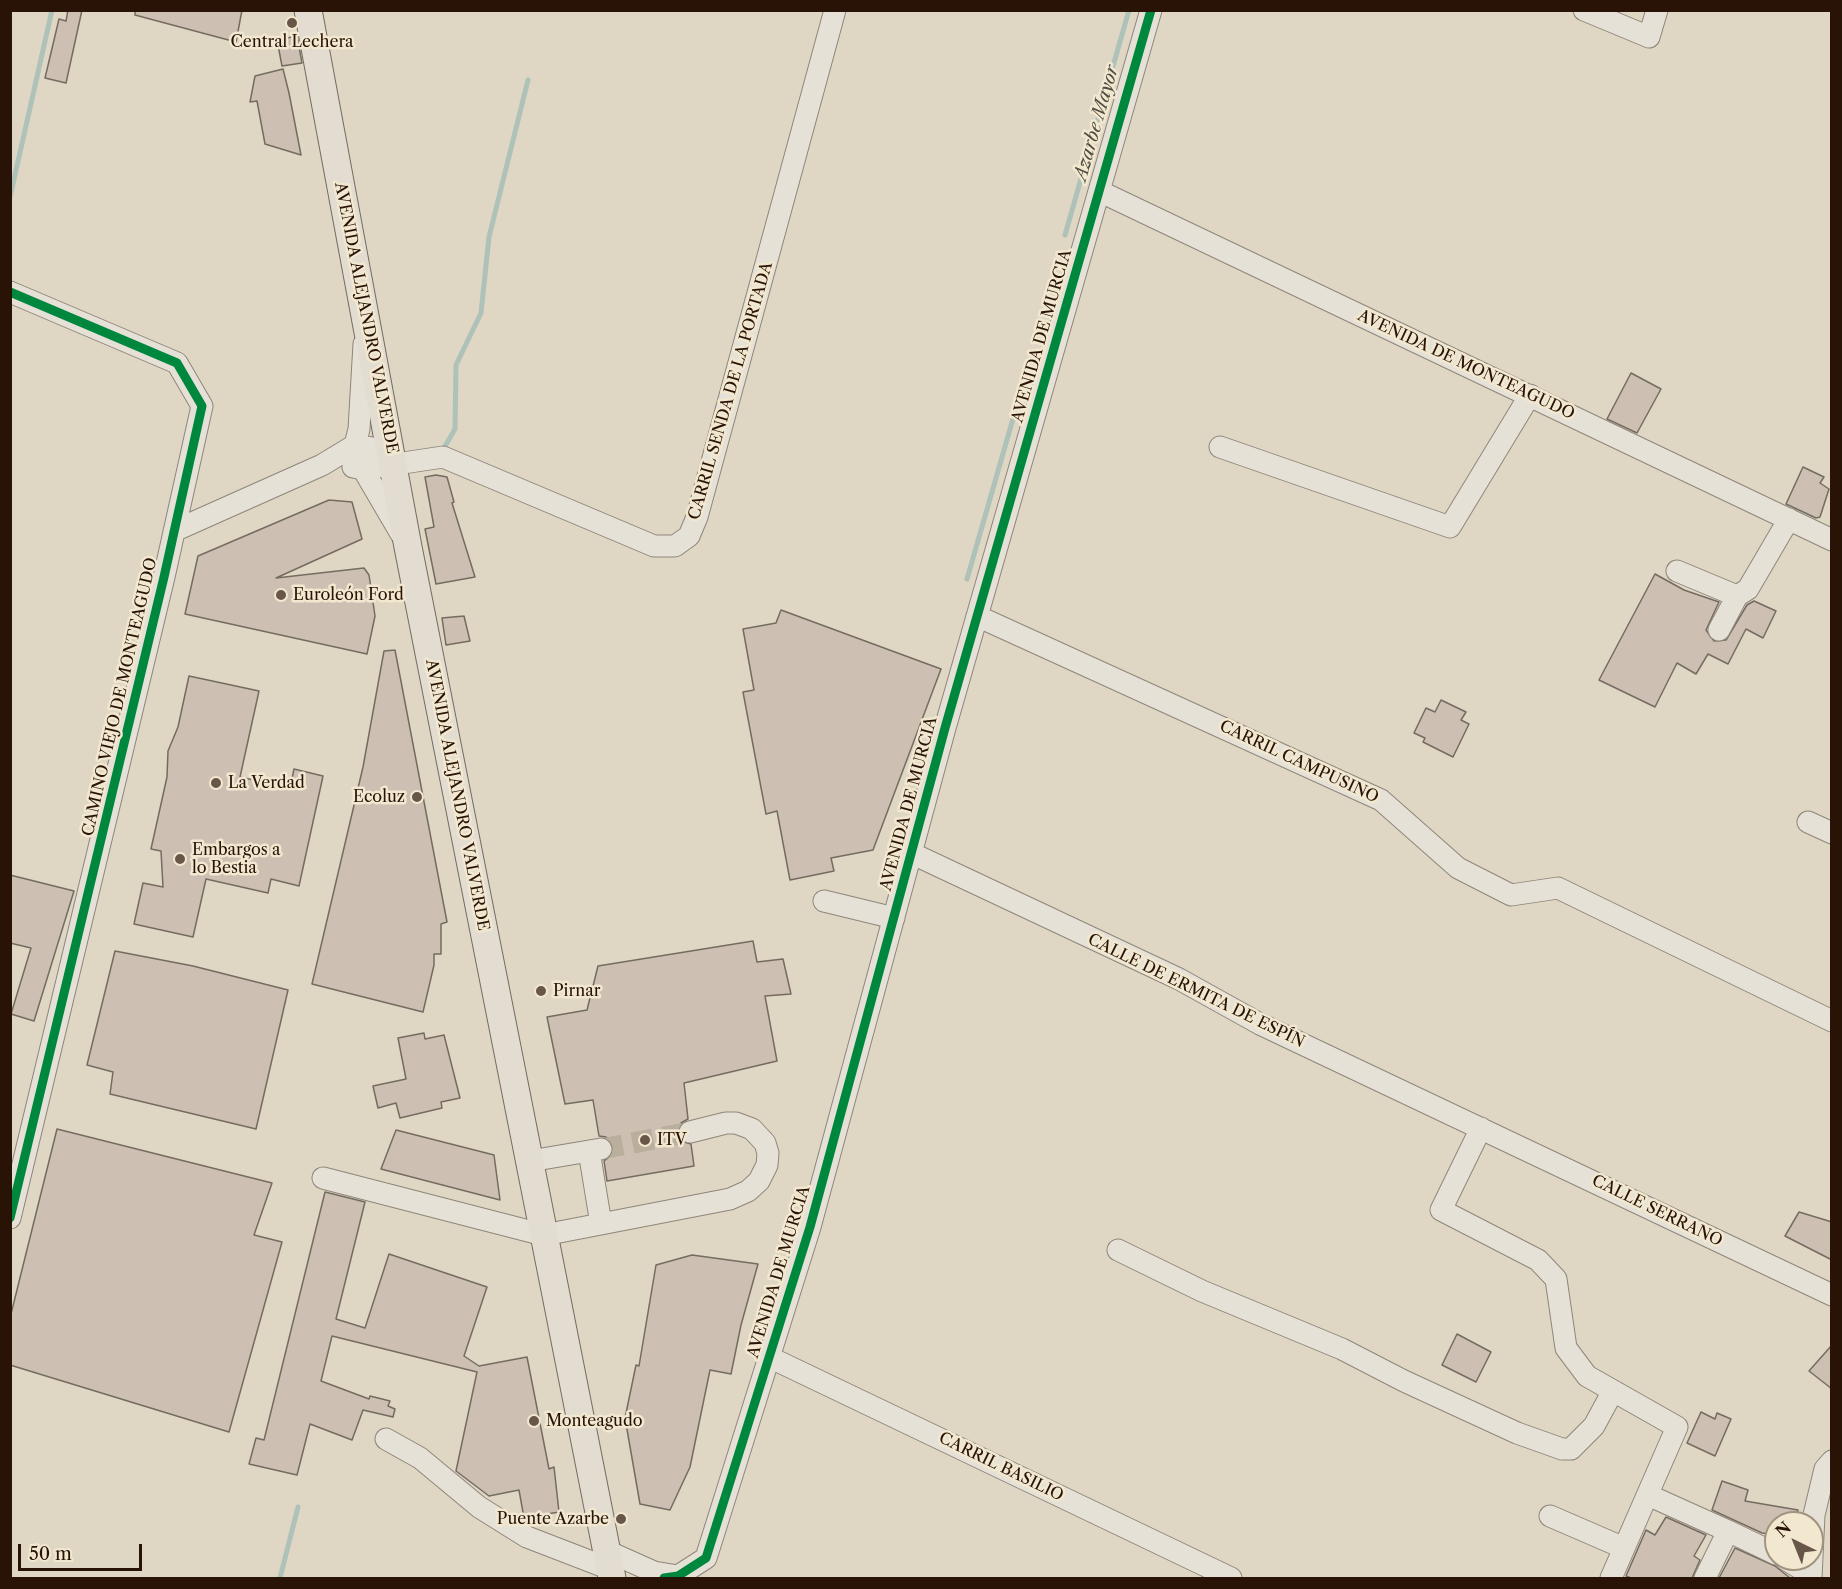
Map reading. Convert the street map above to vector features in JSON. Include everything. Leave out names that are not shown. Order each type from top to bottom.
[{"type":"main road","name":"AVENIDA ALEJANDRO VALVERDE","points":[[308,10],[408,547],[610,1566]]},
{"type":"street","name":"CARRIL SENDA DE LA PORTADA","points":[[322,465],[363,469],[393,458],[443,457],[654,546],[675,546],[689,536],[697,517],[835,10]]},
{"type":"street","name":"AVENIDA DE MURCIA","points":[[386,1439],[420,1458],[479,1508],[527,1537],[610,1566],[654,1572],[671,1577],[706,1558],[810,1227],[911,853],[1151,10]]},
{"type":"street","points":[[1584,10],[1649,37],[1657,10]]},
{"type":"street","name":"AVENIDA DE MONTEAGUDO","points":[[1099,191],[1832,540]]},
{"type":"street","name":"CAMINO VIEJO DE MONTEAGUDO","points":[[10,292],[177,363],[202,406],[10,1218]]},
{"type":"street","points":[[365,317],[359,429],[355,445],[363,469],[408,547]]},
{"type":"street","points":[[1220,447],[1450,527],[1530,395]]},
{"type":"street","points":[[355,445],[393,458]]},
{"type":"street","points":[[174,531],[322,465],[355,445]]},
{"type":"street","points":[[1719,630],[1737,596],[1748,590],[1789,519]]},
{"type":"street","points":[[1677,572],[1737,596]]},
{"type":"street","name":"CARRIL CAMPUSINO","points":[[978,616],[1382,800],[1458,868],[1511,895],[1558,888],[1832,1021]]},
{"type":"street","points":[[1808,822],[1832,833]]},
{"type":"street","name":"CALLE DE ERMITA DE ESPÍN","points":[[911,853],[1179,979],[1260,1024],[1481,1128]]},
{"type":"street","points":[[824,901],[894,918]]},
{"type":"street","points":[[323,1178],[544,1234],[730,1200],[748,1191],[759,1181],[767,1165],[768,1153],[765,1143],[752,1129],[736,1123],[726,1123],[690,1132]]},
{"type":"street","points":[[1481,1128],[1441,1210],[1538,1260],[1556,1279],[1566,1348],[1587,1376],[1677,1427],[1611,1578]]},
{"type":"street","name":"CALLE SERRANO","points":[[1481,1128],[1832,1295]]},
{"type":"street","points":[[530,1161],[595,1150],[602,1224]]},
{"type":"street","points":[[1118,1250],[1202,1291],[1342,1349],[1404,1381],[1517,1433],[1562,1449],[1571,1449],[1594,1426],[1613,1391]]},
{"type":"street","name":"CARRIL BASILIO","points":[[770,1357],[1231,1578]]},
{"type":"street","points":[[1811,1577],[1814,1515],[1829,1468]]},
{"type":"street","points":[[1648,1495],[1764,1548]]},
{"type":"street","points":[[1550,1516],[1624,1548]]},
{"type":"street","points":[[1705,1578],[1728,1531]]},
{"type":"building","points":[[68,10],[82,10],[66,83],[45,78],[59,19],[66,21]]},
{"type":"building","points":[[135,10],[242,10],[236,42],[135,15]]},
{"type":"building","points":[[297,36],[302,63],[282,66],[277,40]]},
{"type":"building","points":[[283,69],[301,155],[265,144],[257,101],[250,102],[255,76]]},
{"type":"building","points":[[1631,373],[1661,389],[1637,433],[1607,419]]},
{"type":"building","points":[[1803,467],[1824,477],[1820,483],[1829,489],[1820,517],[1816,518],[1786,504]]},
{"type":"building","points":[[436,475],[447,477],[454,502],[452,503],[475,577],[436,584],[425,529],[434,527],[425,477]]},
{"type":"building","name":"Euroleón Ford","points":[[329,500],[352,502],[362,539],[276,578],[364,568],[369,575],[375,616],[367,654],[185,614],[198,556]]},
{"type":"building","points":[[1655,574],[1684,590],[1719,602],[1706,630],[1714,641],[1726,640],[1747,605],[1754,601],[1776,611],[1763,638],[1746,629],[1728,664],[1708,654],[1696,674],[1677,663],[1655,707],[1599,680]]},
{"type":"building","points":[[781,610],[941,669],[873,850],[831,858],[834,871],[790,880],[777,811],[766,814],[743,692],[754,690],[743,629],[776,623]]},
{"type":"building","points":[[464,616],[470,641],[446,645],[442,618]]},
{"type":"building","points":[[395,650],[447,922],[441,924],[441,954],[434,954],[434,965],[423,1012],[312,984],[363,767],[384,651]]},
{"type":"building","name":"La Verdad","points":[[189,676],[259,691],[240,777],[290,788],[294,769],[323,776],[299,886],[271,879],[268,893],[206,879],[193,937],[134,924],[143,883],[163,887],[161,851],[151,849],[167,777],[168,751],[178,727]]},
{"type":"building","points":[[1441,700],[1466,712],[1461,720],[1469,724],[1453,757],[1423,742],[1425,738],[1414,733],[1426,708],[1435,712]]},
{"type":"building","points":[[10,875],[74,891],[34,1021],[11,1014],[31,948],[10,943]]},
{"type":"building","points":[[753,941],[757,962],[783,959],[791,994],[765,996],[777,1061],[684,1083],[688,1119],[681,1123],[678,1135],[681,1141],[691,1144],[694,1166],[607,1181],[604,1161],[613,1154],[613,1146],[606,1137],[599,1136],[593,1100],[565,1104],[547,1017],[587,1010],[598,966]]},
{"type":"building","points":[[115,951],[193,966],[288,990],[256,1129],[110,1094],[113,1072],[87,1065]]},
{"type":"building","points":[[424,1033],[425,1039],[444,1035],[460,1098],[441,1102],[442,1108],[400,1118],[396,1103],[378,1108],[373,1086],[406,1079],[398,1038]]},
{"type":"building","points":[[57,1129],[272,1183],[254,1235],[282,1242],[229,1432],[10,1365],[10,1318]]},
{"type":"building","points":[[396,1130],[494,1155],[500,1200],[381,1169]]},
{"type":"building","points":[[325,1192],[365,1202],[336,1319],[365,1328],[389,1254],[487,1287],[464,1356],[479,1366],[527,1357],[549,1469],[554,1467],[559,1512],[524,1518],[519,1490],[489,1496],[456,1471],[477,1372],[332,1336],[321,1381],[369,1399],[370,1396],[390,1401],[388,1406],[395,1409],[393,1417],[363,1410],[352,1440],[310,1424],[297,1475],[249,1464],[256,1438],[264,1440]]},
{"type":"building","points":[[1799,1212],[1832,1222],[1832,1260],[1785,1236]]},
{"type":"building","points":[[692,1255],[758,1264],[741,1325],[731,1374],[710,1370],[690,1467],[670,1510],[640,1504],[625,1418],[636,1365],[639,1366],[656,1265]]},
{"type":"building","points":[[1457,1334],[1491,1352],[1476,1382],[1442,1365]]},
{"type":"building","points":[[1832,1345],[1832,1389],[1809,1371]]},
{"type":"building","points":[[1701,1412],[1715,1419],[1717,1413],[1731,1419],[1715,1456],[1687,1443]]},
{"type":"building","points":[[1722,1481],[1748,1490],[1745,1501],[1798,1510],[1764,1511],[1764,1533],[1712,1510]]},
{"type":"building","points":[[1666,1517],[1706,1535],[1694,1556],[1700,1560],[1692,1578],[1631,1578],[1626,1576],[1646,1530],[1655,1535]]},
{"type":"building","points":[[1735,1548],[1764,1561],[1764,1571],[1781,1571],[1790,1578],[1719,1578]]},
{"type":"waterway","points":[[10,197],[52,10]]},
{"type":"waterway","name":"Azarbe Mayor","points":[[1065,235],[1129,10]]},
{"type":"waterway","points":[[444,448],[455,429],[456,365],[481,313],[489,237],[528,80]]},
{"type":"waterway","name":"Azarbe Mayor","points":[[967,579],[1027,370]]},
{"type":"waterway","points":[[280,1578],[298,1507]]},
{"type":"tunnel","points":[[602,1149],[690,1132]]},
{"type":"cycle path","points":[[664,1578],[678,1576],[706,1558],[810,1227],[945,728],[1151,10]]},
{"type":"cycle path","points":[[10,292],[177,363],[202,406],[164,577],[10,1218]]},
{"type":"place","name":"Central Lechera","points":[[292,23]]},
{"type":"place","name":"Euroleón Ford","points":[[281,595]]},
{"type":"place","name":"La Verdad","points":[[216,783]]},
{"type":"place","name":"Ecoluz","points":[[417,797]]},
{"type":"place","name":"Embargos a lo Bestia","points":[[180,859]]},
{"type":"place","name":"Pirnar","points":[[541,991]]},
{"type":"place","name":"ITV","points":[[645,1140]]},
{"type":"place","name":"Monteagudo","points":[[534,1421]]},
{"type":"place","name":"Puente Azarbe","points":[[621,1519]]}]
